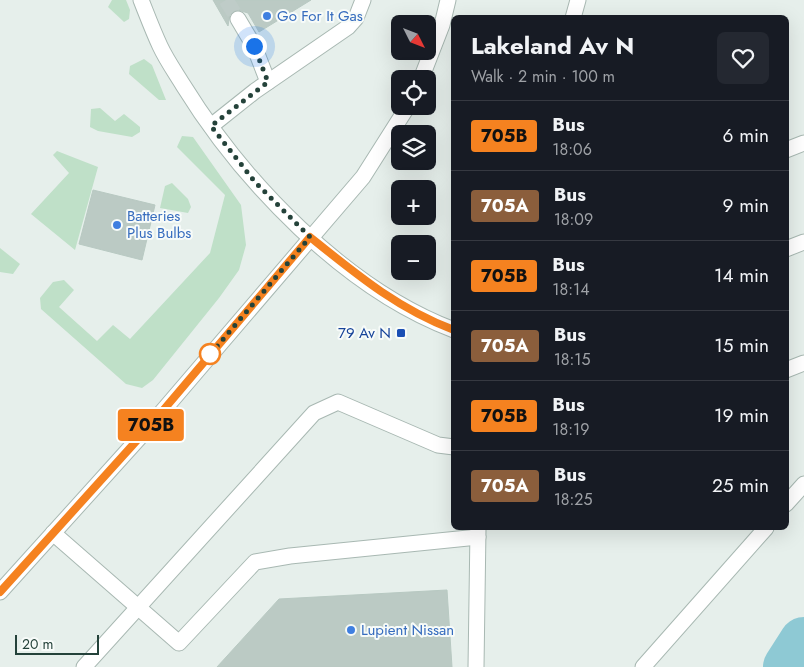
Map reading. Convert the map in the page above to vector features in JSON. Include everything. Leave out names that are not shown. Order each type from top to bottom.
[{"type":"street","points":[[141,0],[160,47],[211,126],[255,182],[310,237],[385,296],[411,312],[451,329]]},
{"type":"street","points":[[211,126],[268,82],[348,27],[356,18],[363,0]]},
{"type":"street","points":[[425,70],[442,25],[448,0]]},
{"type":"street","points":[[573,15],[578,0]]},
{"type":"street","points":[[238,19],[254,46],[268,82]]},
{"type":"street","points":[[0,592],[149,427],[363,177],[402,115]]},
{"type":"street","points":[[789,149],[804,143]]},
{"type":"street","points":[[789,248],[804,242]]},
{"type":"street","points":[[789,369],[804,363]]},
{"type":"street","points":[[84,667],[314,413],[338,402],[438,445],[451,447]]},
{"type":"street","points":[[789,501],[804,484]]},
{"type":"street","points":[[643,667],[764,530]]},
{"type":"street","points":[[53,533],[179,643],[255,562],[478,532],[476,667]]},
{"type":"green space","points":[[112,0],[126,0],[130,10],[129,19],[124,22],[108,7]]},
{"type":"green space","points":[[144,59],[152,65],[166,100],[159,100],[129,74],[130,66]]},
{"type":"green space","points":[[100,108],[115,121],[124,114],[140,127],[140,132],[132,137],[98,131],[90,127],[91,109]]},
{"type":"green space","points":[[182,136],[193,137],[241,205],[246,245],[239,270],[219,298],[153,380],[142,388],[126,384],[41,309],[40,298],[53,282],[64,280],[74,290],[59,307],[97,341],[113,325],[130,339],[210,253],[225,195],[177,147]]},
{"type":"green space","points":[[57,151],[98,167],[75,250],[31,214],[69,173],[53,155]]},
{"type":"green space","points":[[172,183],[188,199],[191,207],[188,213],[160,208],[165,186]]},
{"type":"green space","points":[[0,248],[20,264],[13,274],[0,272]]},
{"type":"building","name":"Go For It Gas","points":[[213,0],[311,0],[259,32],[248,13],[238,10],[230,14],[228,26]]},
{"type":"building","name":"Batteries Plus Bulbs","points":[[93,190],[155,205],[142,260],[79,244]]},
{"type":"building","name":"Lupient Nissan","points":[[447,590],[452,667],[217,667],[279,599]]},
{"type":"waterway","points":[[788,667],[804,642]]},
{"type":"tunnel","points":[[226,0],[238,19]]},
{"type":"bus line","name":"705B","points":[[0,592],[149,427],[310,237],[385,296],[411,312],[451,329]]},
{"type":"place","name":"Go For It Gas","points":[[267,16]]},
{"type":"place","name":"Batteries Plus Bulbs","points":[[117,225]]},
{"type":"place","name":"79 Av N","points":[[401,333]]},
{"type":"place","name":"Lupient Nissan","points":[[351,630]]},
{"type":"route","points":[[210,354],[208,357],[310,237],[255,182],[211,126],[268,82],[254,46]]}]
